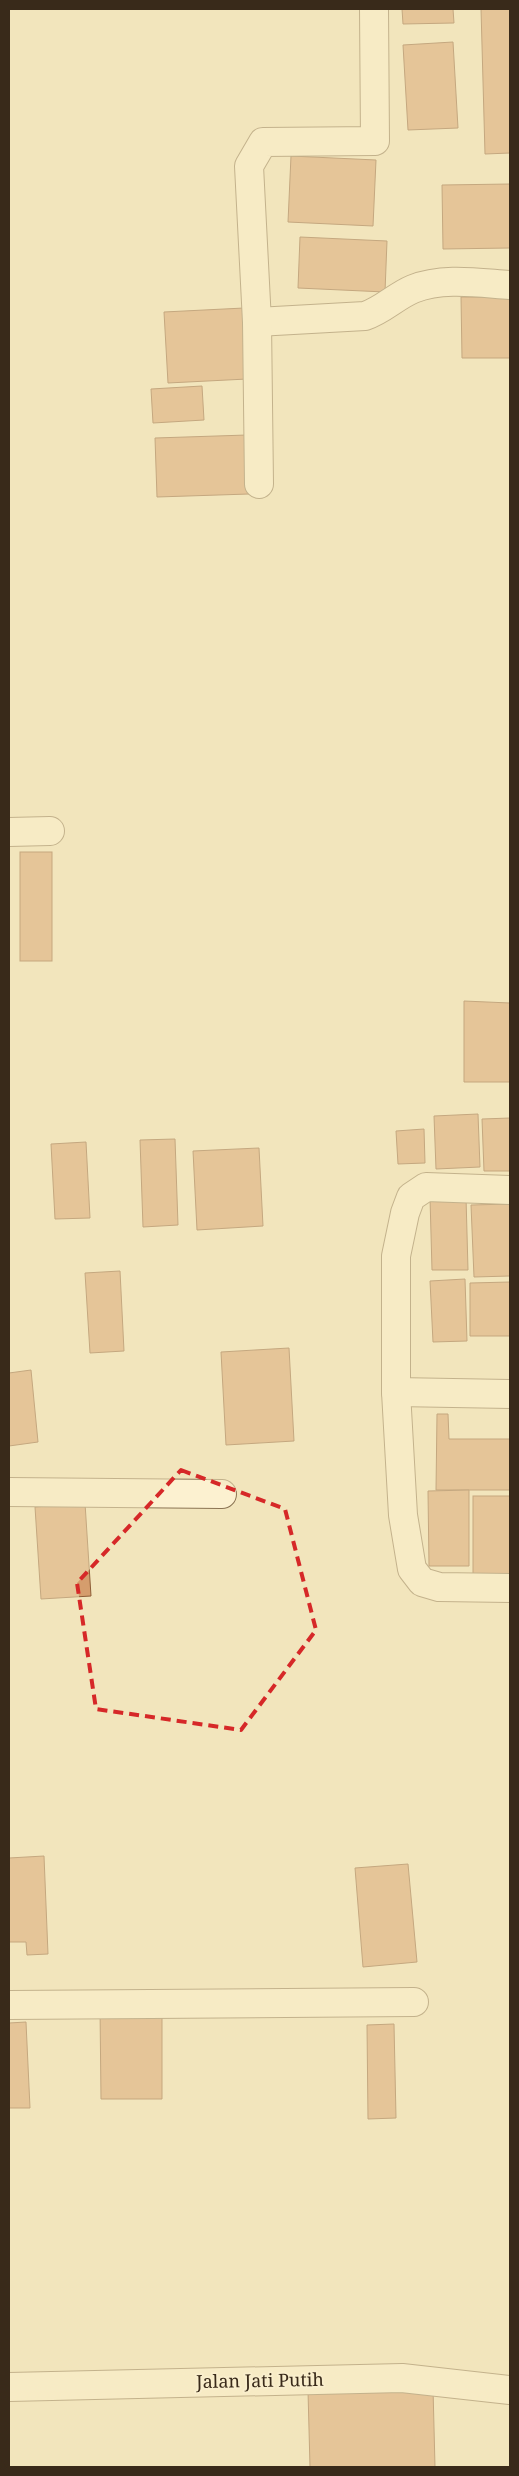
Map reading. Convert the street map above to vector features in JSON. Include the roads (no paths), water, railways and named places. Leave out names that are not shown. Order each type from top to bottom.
[{"type":"street","points":[[259,484],[257,322],[249,166],[264,142],[375,141],[374,9]]},
{"type":"street","points":[[257,322],[365,316],[378,312],[412,290],[429,284],[445,282],[510,285]]},
{"type":"street","points":[[9,832],[50,831]]},
{"type":"street","points":[[510,1190],[426,1187],[411,1197],[405,1213],[396,1256],[396,1392],[403,1516],[412,1569],[422,1582],[439,1587],[510,1588]]},
{"type":"street","points":[[396,1392],[510,1394]]},
{"type":"street","points":[[9,1492],[222,1494]]},
{"type":"street","points":[[9,2006],[414,2002]]},
{"type":"street","name":"Jalan Jati Putih","points":[[9,2387],[402,2378],[510,2390]]}]
